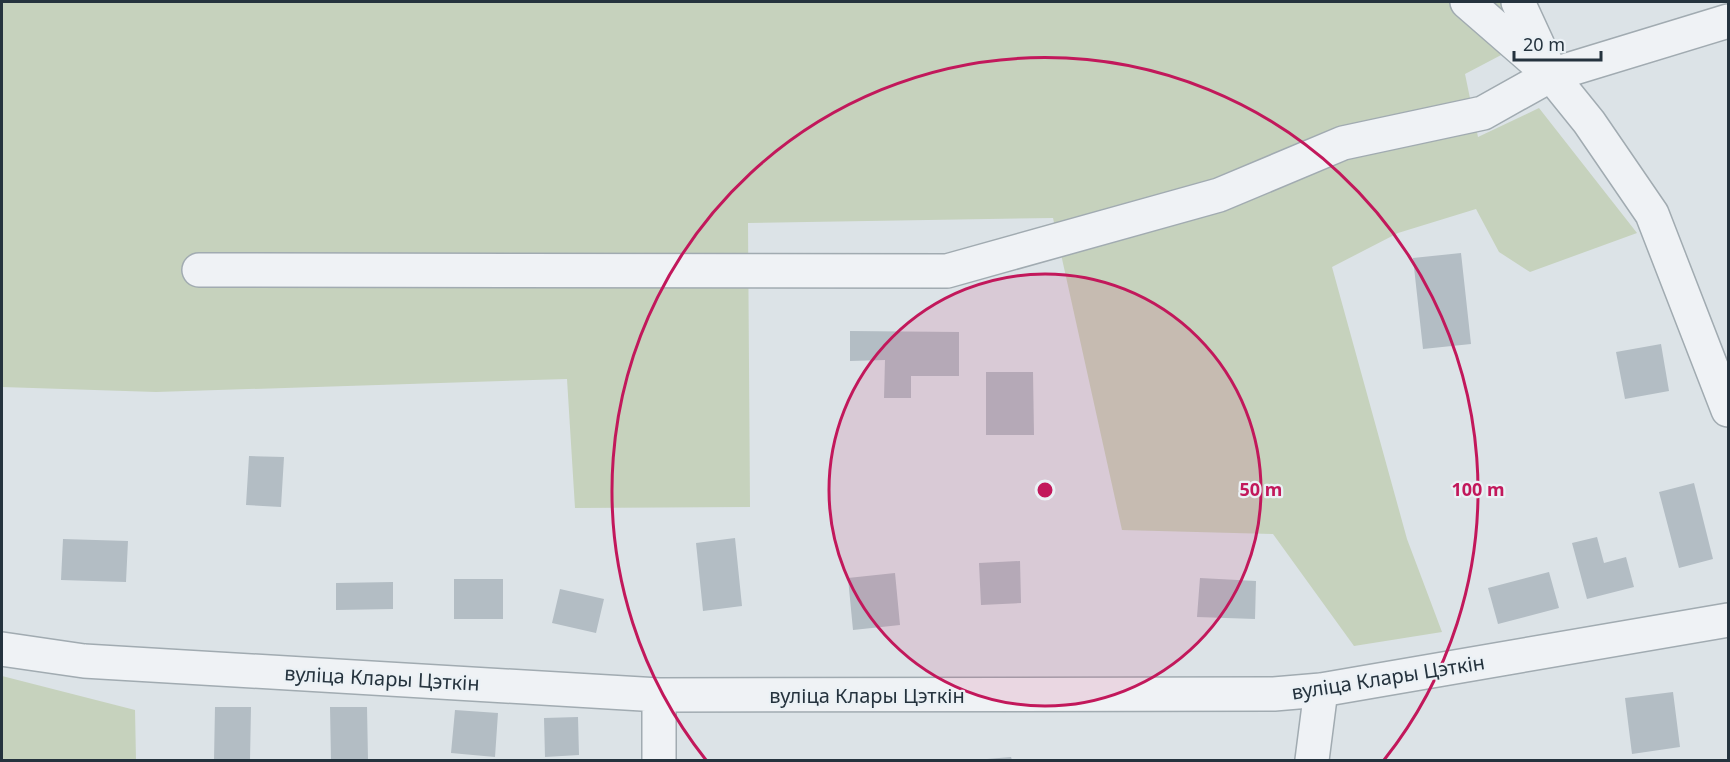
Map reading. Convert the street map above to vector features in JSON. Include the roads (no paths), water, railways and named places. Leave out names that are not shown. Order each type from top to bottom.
[{"type":"street","points":[[1467,2],[1551,75],[1589,122],[1652,214],[1728,410]]},
{"type":"street","points":[[1518,2],[1551,75]]},
{"type":"street","points":[[199,270],[946,271],[1219,195],[1343,143],[1483,113],[1551,75],[1728,21]]},
{"type":"street","name":"вуліца Клары Цэткін","points":[[2,650],[84,661],[659,695],[1274,694],[1321,690],[1728,620]]},
{"type":"street","points":[[1312,760],[1321,690]]},
{"type":"street","points":[[659,695],[659,760]]}]
